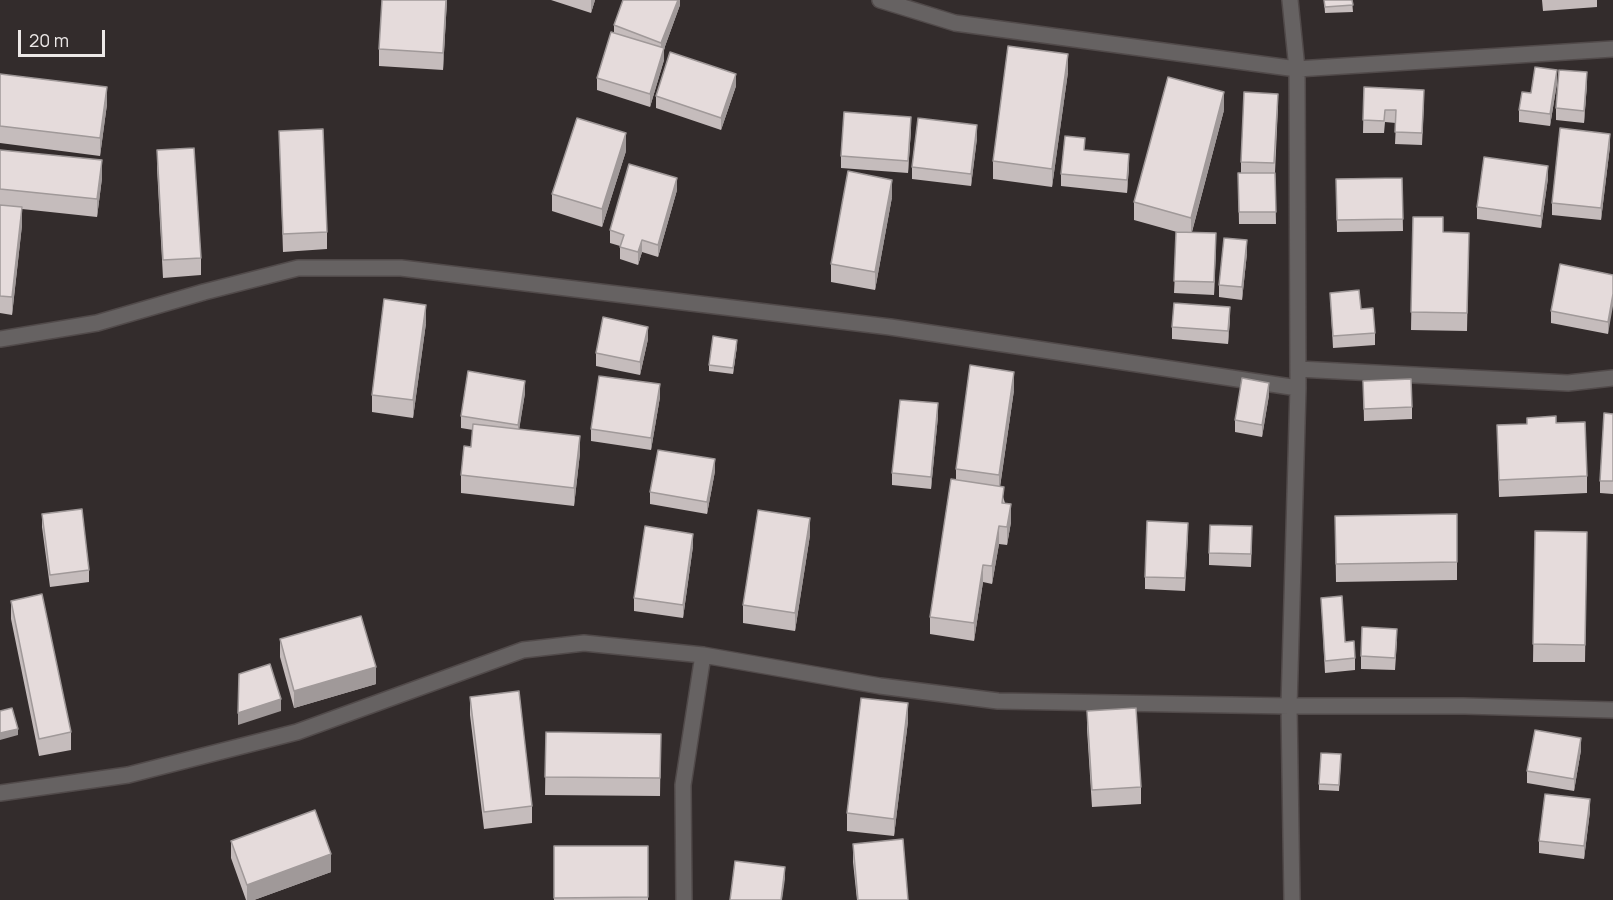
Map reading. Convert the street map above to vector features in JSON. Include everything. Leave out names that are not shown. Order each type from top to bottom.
[{"type":"street","points":[[880,0],[955,23],[1297,69],[1613,49]]},
{"type":"street","points":[[1290,0],[1297,69],[1298,369],[1289,706],[1292,900]]},
{"type":"street","points":[[0,339],[97,323],[298,268],[401,268],[890,327],[1298,388]]},
{"type":"street","points":[[1298,369],[1568,383],[1613,378]]},
{"type":"street","points":[[0,793],[128,775],[297,732],[523,650],[584,643],[703,655],[880,686],[998,701],[1289,706],[1464,706],[1613,710]]},
{"type":"street","points":[[684,900],[683,785],[703,655]]},
{"type":"building","points":[[382,0],[446,0],[443,53],[379,49]]},
{"type":"building","points":[[623,0],[678,0],[661,43],[614,25]]},
{"type":"building","points":[[1324,0],[1352,0],[1353,5],[1325,7]]},
{"type":"building","points":[[611,32],[664,48],[650,94],[597,78]]},
{"type":"building","points":[[1008,46],[1068,54],[1052,169],[993,161]]},
{"type":"building","points":[[670,52],[736,74],[721,118],[656,96]]},
{"type":"building","points":[[1535,67],[1557,70],[1550,114],[1519,110],[1522,92],[1531,93]]},
{"type":"building","points":[[1559,70],[1587,72],[1584,111],[1556,108]]},
{"type":"building","points":[[0,74],[107,87],[100,138],[0,126]]},
{"type":"building","points":[[1168,77],[1224,92],[1191,218],[1134,202]]},
{"type":"building","points":[[1364,87],[1424,90],[1422,133],[1395,132],[1396,110],[1385,110],[1384,121],[1363,120]]},
{"type":"building","points":[[1244,92],[1278,94],[1274,163],[1241,162]]},
{"type":"building","points":[[844,112],[911,117],[908,161],[841,156]]},
{"type":"building","points":[[577,118],[626,133],[602,209],[552,194]]},
{"type":"building","points":[[918,118],[977,125],[971,174],[912,167]]},
{"type":"building","points":[[1560,128],[1610,134],[1601,208],[1552,203]]},
{"type":"building","points":[[323,129],[327,232],[283,234],[279,131]]},
{"type":"building","points":[[1065,136],[1085,138],[1084,150],[1129,154],[1127,180],[1061,174]]},
{"type":"building","points":[[194,148],[201,258],[163,260],[157,150]]},
{"type":"building","points":[[0,150],[102,160],[97,199],[0,189]]},
{"type":"building","points":[[1484,157],[1548,166],[1541,216],[1477,207]]},
{"type":"building","points":[[629,164],[677,178],[658,245],[642,240],[638,252],[620,247],[624,235],[610,230]]},
{"type":"building","points":[[848,171],[892,180],[875,272],[831,264]]},
{"type":"building","points":[[1238,173],[1275,173],[1276,212],[1239,212]]},
{"type":"building","points":[[1402,178],[1403,219],[1337,220],[1336,179]]},
{"type":"building","points":[[0,205],[22,207],[12,297],[0,296]]},
{"type":"building","points":[[1413,217],[1443,217],[1443,232],[1469,233],[1467,313],[1411,312]]},
{"type":"building","points":[[1176,232],[1216,233],[1214,282],[1174,281]]},
{"type":"building","points":[[1224,238],[1247,240],[1242,287],[1219,285]]},
{"type":"building","points":[[1560,264],[1613,275],[1613,294],[1608,322],[1551,311]]},
{"type":"building","points":[[1359,290],[1361,309],[1373,308],[1375,333],[1333,336],[1330,293]]},
{"type":"building","points":[[384,299],[426,305],[413,400],[372,395]]},
{"type":"building","points":[[1174,303],[1230,307],[1228,331],[1172,327]]},
{"type":"building","points":[[603,317],[648,327],[640,362],[596,353]]},
{"type":"building","points":[[713,336],[737,340],[733,368],[709,365]]},
{"type":"building","points":[[970,365],[1014,372],[999,475],[956,469]]},
{"type":"building","points":[[468,371],[525,381],[518,425],[461,416]]},
{"type":"building","points":[[599,376],[660,384],[651,438],[591,429]]},
{"type":"building","points":[[1242,378],[1269,383],[1262,425],[1235,420]]},
{"type":"building","points":[[1411,379],[1412,407],[1364,409],[1363,381]]},
{"type":"building","points":[[900,400],[938,403],[931,477],[892,473]]},
{"type":"building","points":[[1604,413],[1613,414],[1613,481],[1600,481]]},
{"type":"building","points":[[1556,416],[1556,423],[1585,422],[1587,476],[1499,480],[1497,425],[1527,424],[1527,418]]},
{"type":"building","points":[[473,424],[580,436],[574,488],[461,475],[464,446],[471,447]]},
{"type":"building","points":[[658,450],[715,459],[707,502],[650,492]]},
{"type":"building","points":[[951,479],[1004,487],[1002,503],[1011,504],[1007,527],[999,526],[992,566],[983,565],[974,623],[930,617]]},
{"type":"building","points":[[82,509],[89,570],[50,575],[42,514]]},
{"type":"building","points":[[758,510],[810,518],[795,613],[743,605]]},
{"type":"building","points":[[1457,514],[1457,562],[1336,564],[1335,516]]},
{"type":"building","points":[[1147,521],[1188,523],[1185,578],[1145,577]]},
{"type":"building","points":[[1210,525],[1252,526],[1251,554],[1209,553]]},
{"type":"building","points":[[645,526],[693,534],[683,605],[634,598]]},
{"type":"building","points":[[1535,531],[1587,532],[1585,645],[1533,644]]},
{"type":"building","points":[[42,594],[71,732],[39,739],[11,601]]},
{"type":"building","points":[[1342,596],[1345,642],[1354,641],[1355,658],[1325,661],[1321,598]]},
{"type":"building","points":[[361,616],[376,667],[294,691],[280,639]]},
{"type":"building","points":[[1362,627],[1397,629],[1395,658],[1361,656]]},
{"type":"building","points":[[270,664],[281,699],[238,713],[239,674]]},
{"type":"building","points":[[519,691],[532,806],[484,812],[470,697]]},
{"type":"building","points":[[861,698],[908,703],[894,819],[847,813]]},
{"type":"building","points":[[12,708],[18,729],[0,733],[0,711]]},
{"type":"building","points":[[1136,708],[1141,787],[1092,790],[1087,711]]},
{"type":"building","points":[[1535,730],[1581,738],[1574,779],[1527,771]]},
{"type":"building","points":[[546,732],[661,734],[660,778],[545,777]]},
{"type":"building","points":[[1321,753],[1341,754],[1339,785],[1319,784]]},
{"type":"building","points":[[1545,794],[1590,799],[1584,846],[1539,841]]},
{"type":"building","points":[[315,810],[331,854],[247,885],[231,841]]},
{"type":"building","points":[[903,839],[908,900],[858,900],[853,844]]},
{"type":"building","points":[[554,846],[648,846],[648,897],[554,898]]},
{"type":"building","points":[[735,861],[785,867],[781,900],[730,900]]}]
